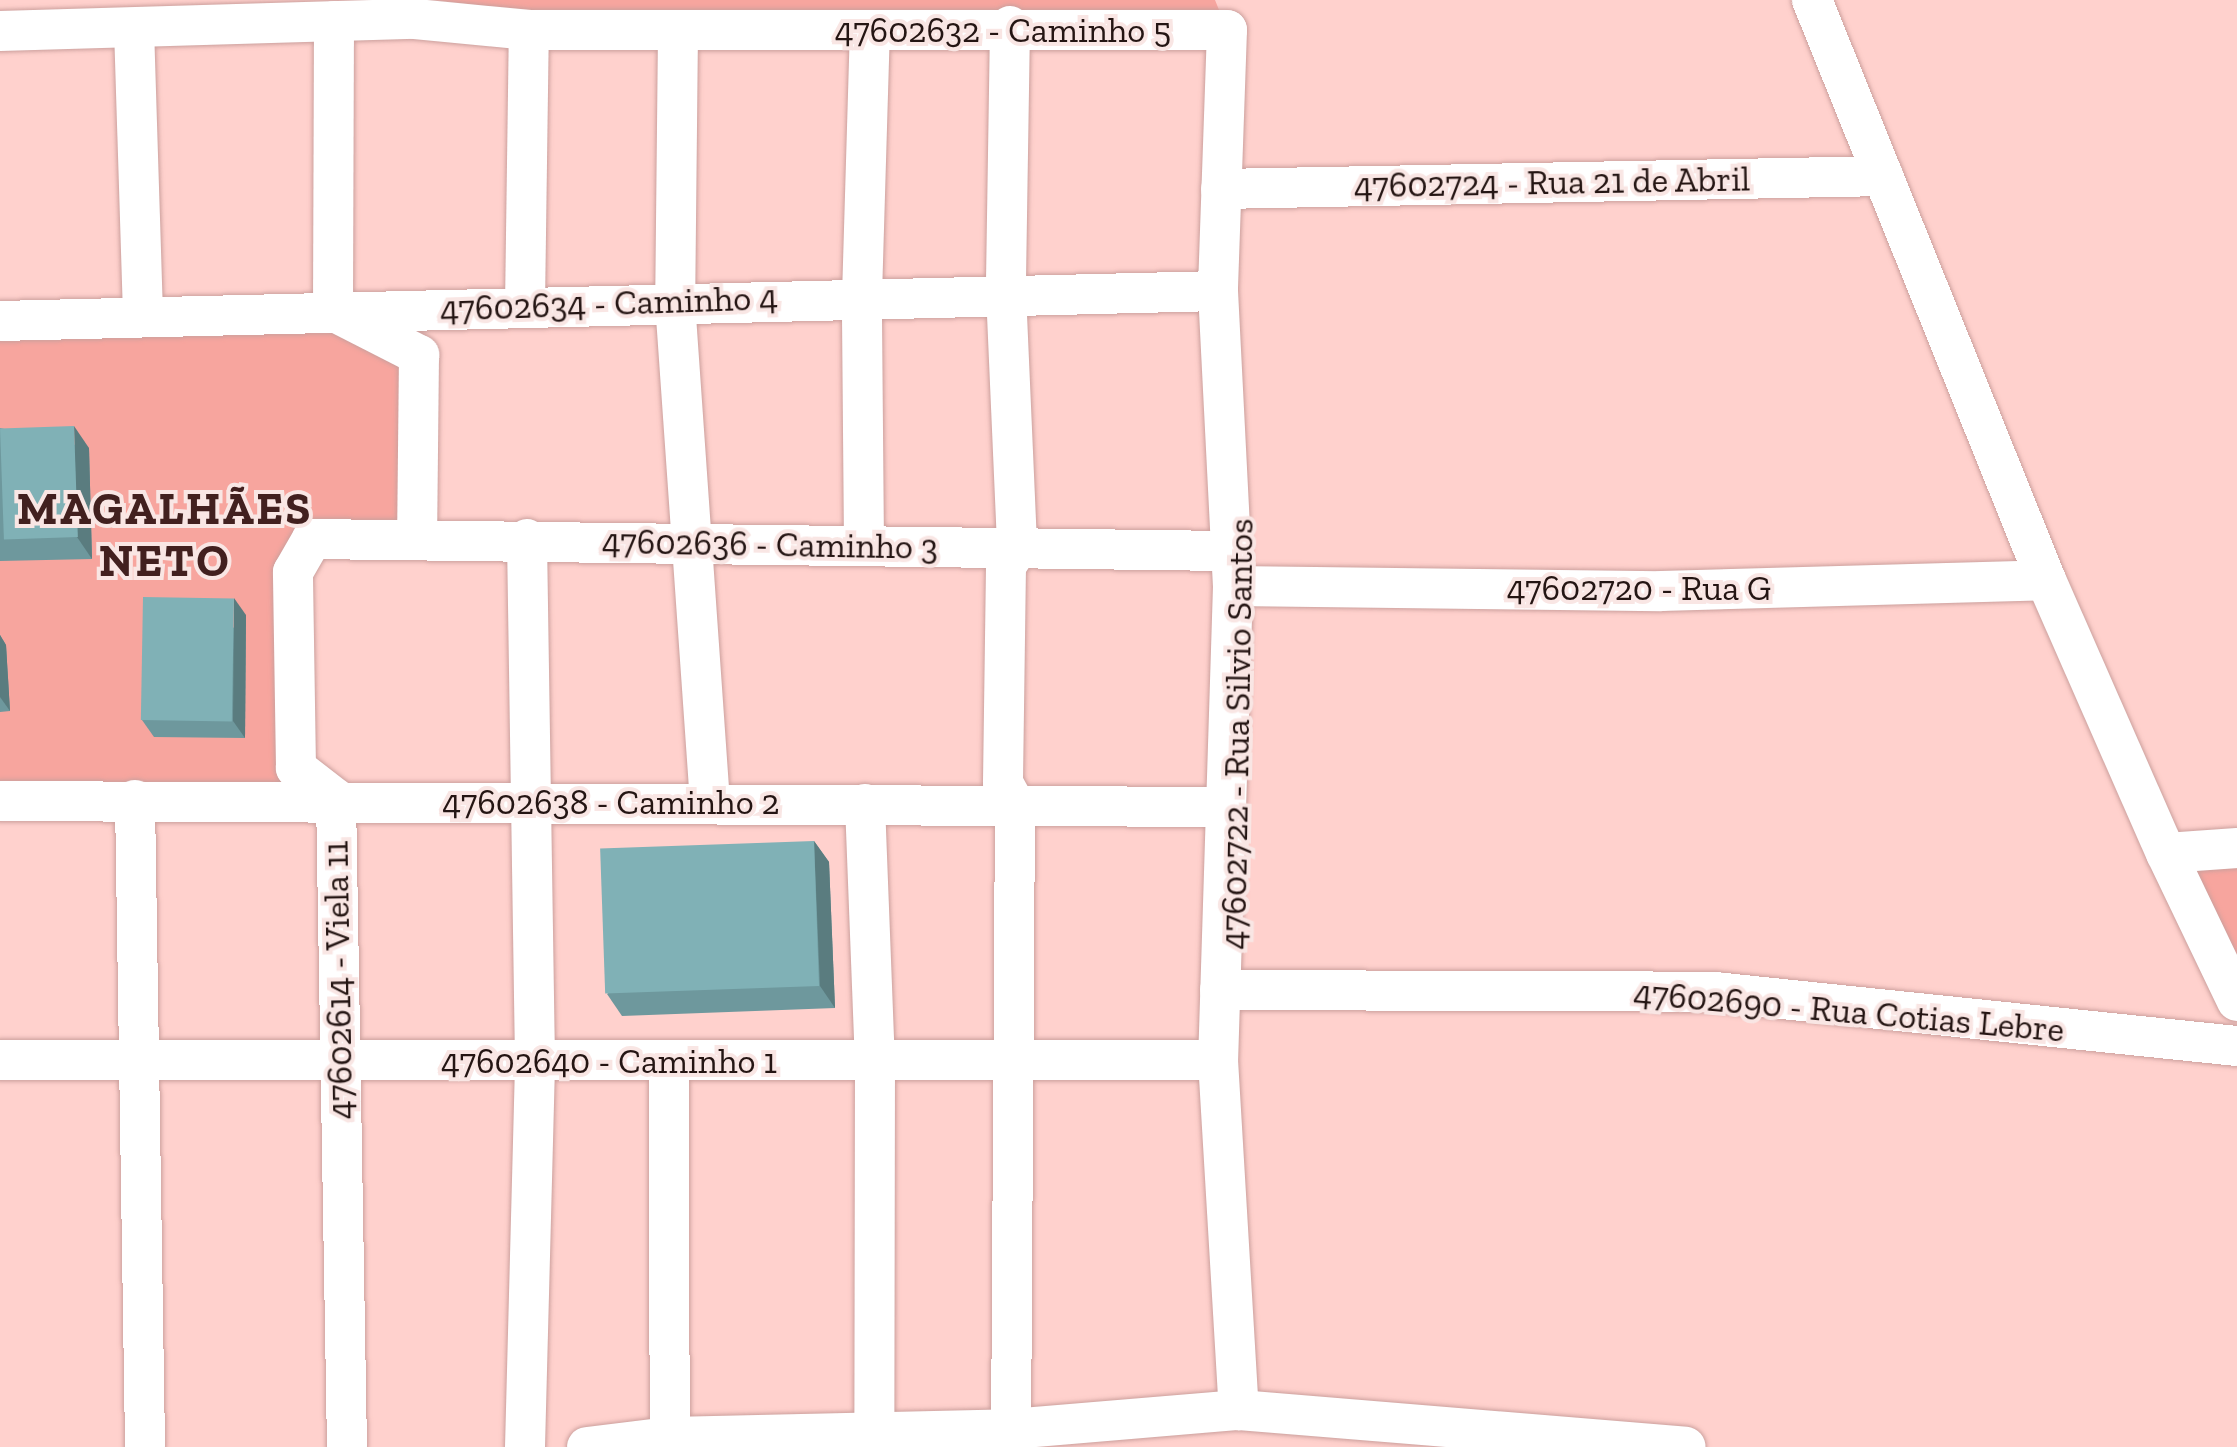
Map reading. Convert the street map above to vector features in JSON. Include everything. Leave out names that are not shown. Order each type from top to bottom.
[{"type":"street","points":[[0,13],[159,17],[420,0]]},
{"type":"street","points":[[1812,0],[2046,580],[2166,852],[2237,1001]]},
{"type":"street","points":[[1221,15],[1228,188],[1218,291],[1236,574],[1222,806],[1227,990],[1218,1060],[1239,1410]]},
{"type":"street","name":"47602632 - Caminho 5","points":[[0,31],[159,17],[334,22],[415,19],[529,30],[870,31],[1221,15]]},
{"type":"street","points":[[142,317],[159,17]]},
{"type":"street","points":[[334,22],[333,312],[418,355],[417,537]]},
{"type":"street","points":[[1004,1441],[1015,805],[1002,783],[1006,566],[1016,549],[1006,292],[1010,26]]},
{"type":"street","points":[[525,306],[529,30]]},
{"type":"street","points":[[678,31],[674,302],[688,542],[710,803]]},
{"type":"street","points":[[864,545],[862,296],[870,31]]},
{"type":"street","name":"47602724 - Rua 21 de Abril","points":[[1228,188],[1883,176]]},
{"type":"street","name":"47602722 - Rua Silvio Santos","points":[[1228,188],[1236,574],[1227,990],[1246,1370],[1239,1410]]},
{"type":"street","name":"47602634 - Caminho 4","points":[[0,321],[1006,292],[1218,291]]},
{"type":"street","name":"47602636 - Caminho 3","points":[[312,539],[417,537],[1016,549],[1236,574]]},
{"type":"street","name":"47602614 - Viela 11","points":[[312,539],[293,572],[296,768],[336,800],[347,1447]]},
{"type":"street","points":[[525,1447],[534,1061],[528,539]]},
{"type":"street","name":"47602720 - Rua G","points":[[1236,574],[1661,591],[2046,580]]},
{"type":"street","points":[[135,800],[145,1447]]},
{"type":"street","name":"47602638 - Caminho 2","points":[[0,801],[1222,806]]},
{"type":"street","points":[[865,804],[875,1061],[874,1441]]},
{"type":"street","points":[[2166,852],[2237,848]]},
{"type":"street","name":"47602690 - Rua Cotias Lebre","points":[[1227,990],[1714,992],[2237,1046]]},
{"type":"street","name":"47602640 - Caminho 1","points":[[0,1060],[1218,1060]]},
{"type":"street","points":[[669,1060],[670,1442]]},
{"type":"street","points":[[1004,1441],[1239,1410],[1308,1431],[1685,1447]]},
{"type":"street","points":[[588,1447],[670,1442],[874,1441],[1004,1441],[1066,1447]]},
{"type":"shaded area","points":[[436,0],[1215,0],[1227,30],[678,31]]},
{"type":"shaded area","points":[[333,311],[419,355],[417,537],[312,539],[283,800],[0,801],[0,321]]},
{"type":"shaded area","points":[[2237,848],[2237,1001],[2166,853]]},
{"type":"building","points":[[74,426],[78,537],[4,540],[0,429]]},
{"type":"building","points":[[143,597],[234,599],[232,722],[141,720]]},
{"type":"building","points":[[814,841],[819,986],[605,993],[600,848]]},
{"type":"district","name":"MAGALHÃES NETO","points":[[165,536]]}]
